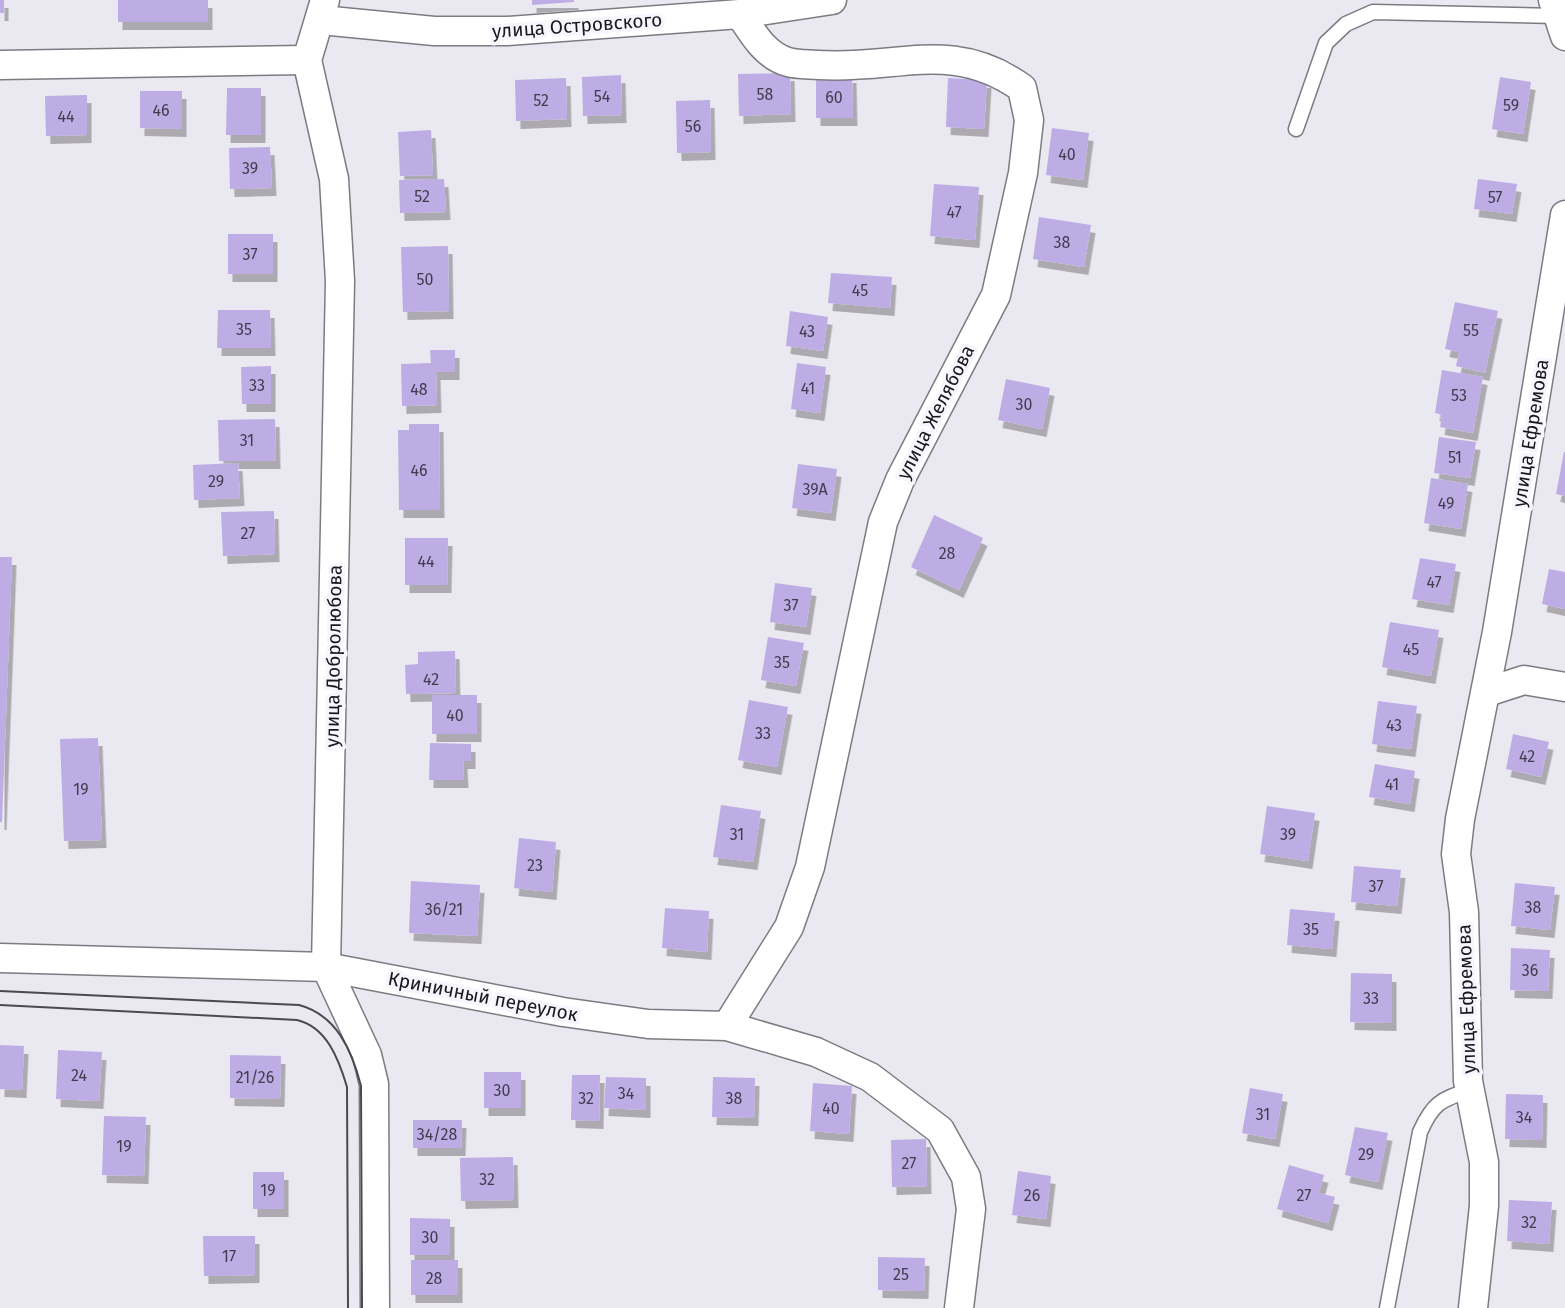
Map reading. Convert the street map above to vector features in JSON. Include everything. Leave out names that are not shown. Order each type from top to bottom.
[{"type":"street","name":"улица Островского","points":[[323,10],[434,31],[506,31],[740,14],[832,0]]},
{"type":"street","points":[[0,65],[307,60],[323,10]]},
{"type":"street","name":"улица Желябова","points":[[727,1026],[789,927],[810,867],[883,522],[900,480],[996,295],[1023,173],[1029,120],[1022,88],[998,71],[963,60],[925,58],[835,65],[788,62],[767,51],[740,14]]},
{"type":"street","name":"улица Добролюбова","points":[[307,60],[334,180],[340,281],[327,967],[368,1055],[374,1084],[375,1308]]},
{"type":"street","name":"улица Ефремова","points":[[1473,1308],[1485,1206],[1484,1163],[1470,1090],[1464,912],[1456,854],[1460,819],[1487,692],[1565,215]]},
{"type":"street","points":[[1487,692],[1524,680],[1565,687]]},
{"type":"street","name":"Криничный переулок","points":[[0,958],[327,967],[563,1012],[648,1024],[727,1026],[816,1052],[870,1077],[940,1130],[966,1177],[971,1209],[959,1308]]},
{"type":"lane","points":[[1296,129],[1326,43],[1346,24],[1373,12],[1558,17]]},
{"type":"lane","points":[[1387,1308],[1420,1132],[1430,1110],[1443,1098],[1470,1090]]},
{"type":"building","points":[[0,0],[4,0],[4,13],[0,13]]},
{"type":"building","points":[[118,0],[208,0],[208,22],[118,22]]},
{"type":"building","points":[[532,0],[574,0],[574,2],[532,5]]},
{"type":"building","points":[[790,73],[791,114],[739,116],[738,74]]},
{"type":"building","points":[[621,75],[622,115],[583,116],[582,77]]},
{"type":"building","points":[[852,75],[853,118],[816,118],[816,76]]},
{"type":"building","points":[[1500,77],[1531,82],[1523,134],[1492,129]]},
{"type":"building","points":[[566,78],[567,119],[516,121],[515,80]]},
{"type":"building","points":[[948,78],[987,80],[984,129],[946,127]]},
{"type":"building","points":[[227,88],[261,88],[261,135],[226,135]]},
{"type":"building","points":[[140,91],[182,91],[182,129],[140,128]]},
{"type":"building","points":[[87,95],[87,135],[46,136],[45,96]]},
{"type":"building","points":[[710,100],[711,152],[677,153],[676,101]]},
{"type":"building","points":[[1052,128],[1089,133],[1083,180],[1046,175]]},
{"type":"building","points":[[431,130],[433,175],[400,176],[398,132]]},
{"type":"building","points":[[270,147],[272,188],[230,189],[229,148]]},
{"type":"building","points":[[444,179],[446,212],[400,213],[399,180]]},
{"type":"building","points":[[1478,179],[1517,184],[1512,214],[1474,209]]},
{"type":"building","points":[[934,184],[979,187],[975,240],[930,236]]},
{"type":"building","points":[[1039,217],[1091,225],[1084,267],[1033,259]]},
{"type":"building","points":[[228,234],[273,234],[273,274],[228,274]]},
{"type":"building","points":[[448,246],[449,311],[403,312],[401,247]]},
{"type":"building","points":[[831,273],[892,277],[890,308],[828,303]]},
{"type":"building","points":[[1455,302],[1498,311],[1485,373],[1456,366],[1459,352],[1445,349]]},
{"type":"building","points":[[218,310],[270,310],[271,348],[217,348]]},
{"type":"building","points":[[790,311],[828,317],[823,351],[786,346]]},
{"type":"building","points":[[430,350],[455,350],[455,372],[436,372],[437,405],[402,406],[401,364],[431,363]]},
{"type":"building","points":[[797,363],[826,367],[820,413],[791,409]]},
{"type":"building","points":[[271,366],[271,404],[242,404],[241,367]]},
{"type":"building","points":[[1442,370],[1483,377],[1473,433],[1440,427],[1442,415],[1435,413]]},
{"type":"building","points":[[1006,379],[1050,388],[1042,429],[998,420]]},
{"type":"building","points":[[275,419],[276,461],[219,461],[218,420]]},
{"type":"building","points":[[409,424],[439,424],[440,510],[399,510],[398,430],[409,430]]},
{"type":"building","points":[[1439,437],[1476,442],[1470,478],[1434,473]]},
{"type":"building","points":[[1565,452],[1565,496],[1556,494]]},
{"type":"building","points":[[238,463],[240,498],[194,500],[193,465]]},
{"type":"building","points":[[798,464],[837,469],[831,513],[792,508]]},
{"type":"building","points":[[1431,478],[1468,484],[1461,529],[1424,523]]},
{"type":"building","points":[[274,511],[275,554],[223,556],[221,512]]},
{"type":"building","points":[[934,515],[983,538],[959,590],[911,567]]},
{"type":"building","points":[[405,538],[448,538],[447,585],[405,585]]},
{"type":"building","points":[[0,557],[12,557],[2,822],[0,822]]},
{"type":"building","points":[[1420,558],[1456,564],[1449,605],[1412,599]]},
{"type":"building","points":[[1549,569],[1565,572],[1565,609],[1542,604]]},
{"type":"building","points":[[775,583],[812,588],[806,627],[770,622]]},
{"type":"building","points":[[1390,622],[1439,630],[1431,676],[1382,667]]},
{"type":"building","points":[[768,637],[804,643],[796,686],[761,680]]},
{"type":"building","points":[[455,651],[456,693],[406,694],[405,665],[418,664],[418,652]]},
{"type":"building","points":[[432,695],[477,695],[477,734],[432,734]]},
{"type":"building","points":[[749,700],[788,707],[777,767],[738,760]]},
{"type":"building","points":[[1378,701],[1417,706],[1411,749],[1372,744]]},
{"type":"building","points":[[1513,734],[1549,742],[1541,777],[1506,769]]},
{"type":"building","points":[[98,738],[102,840],[64,841],[60,739]]},
{"type":"building","points":[[430,743],[471,744],[471,761],[463,761],[464,780],[429,780]]},
{"type":"building","points":[[1375,764],[1415,771],[1410,804],[1369,797]]},
{"type":"building","points":[[721,805],[761,811],[753,862],[713,857]]},
{"type":"building","points":[[1267,806],[1315,813],[1308,861],[1260,854]]},
{"type":"building","points":[[519,838],[556,842],[552,892],[514,888]]},
{"type":"building","points":[[1354,866],[1401,870],[1397,906],[1351,902]]},
{"type":"building","points":[[411,881],[480,885],[477,936],[409,933]]},
{"type":"building","points":[[1515,883],[1555,887],[1550,930],[1511,926]]},
{"type":"building","points":[[665,908],[709,911],[707,952],[662,948]]},
{"type":"building","points":[[1290,909],[1335,913],[1332,949],[1287,945]]},
{"type":"building","points":[[1511,948],[1550,950],[1548,991],[1510,990]]},
{"type":"building","points":[[1351,973],[1392,974],[1392,1023],[1350,1022]]},
{"type":"building","points":[[0,1045],[24,1046],[22,1090],[0,1089]]},
{"type":"building","points":[[58,1050],[102,1052],[99,1101],[56,1099]]},
{"type":"building","points":[[230,1055],[281,1056],[280,1099],[230,1098]]},
{"type":"building","points":[[484,1072],[521,1072],[521,1108],[484,1108]]},
{"type":"building","points":[[572,1075],[600,1075],[599,1121],[571,1120]]},
{"type":"building","points":[[606,1077],[646,1078],[646,1110],[604,1108]]},
{"type":"building","points":[[713,1077],[755,1078],[754,1118],[712,1117]]},
{"type":"building","points":[[813,1083],[852,1086],[849,1134],[810,1131]]},
{"type":"building","points":[[1250,1088],[1283,1094],[1275,1139],[1242,1133]]},
{"type":"building","points":[[1506,1094],[1543,1095],[1542,1140],[1505,1139]]},
{"type":"building","points":[[104,1116],[146,1117],[144,1176],[102,1175]]},
{"type":"building","points":[[413,1120],[462,1120],[461,1148],[413,1148]]},
{"type":"building","points":[[1355,1127],[1388,1133],[1378,1182],[1345,1175]]},
{"type":"building","points":[[926,1139],[927,1186],[892,1187],[891,1140]]},
{"type":"building","points":[[513,1157],[514,1200],[461,1201],[460,1158]]},
{"type":"building","points":[[1289,1165],[1324,1175],[1319,1193],[1335,1197],[1328,1223],[1277,1209]]},
{"type":"building","points":[[1018,1171],[1051,1176],[1046,1219],[1012,1215]]},
{"type":"building","points":[[253,1172],[284,1172],[284,1209],[253,1209]]},
{"type":"building","points":[[1509,1200],[1552,1202],[1549,1244],[1507,1241]]},
{"type":"building","points":[[410,1218],[450,1219],[450,1255],[410,1255]]},
{"type":"building","points":[[203,1236],[255,1236],[255,1275],[204,1276]]},
{"type":"building","points":[[878,1257],[925,1258],[924,1291],[878,1290]]},
{"type":"building","points":[[411,1260],[458,1260],[458,1295],[411,1295]]},
{"type":"tram line","points":[[0,991],[299,1005],[323,1017],[341,1036],[353,1060],[361,1086],[362,1308]]},
{"type":"tram line","points":[[0,1005],[297,1020],[316,1030],[336,1056],[347,1087],[348,1308]]}]
